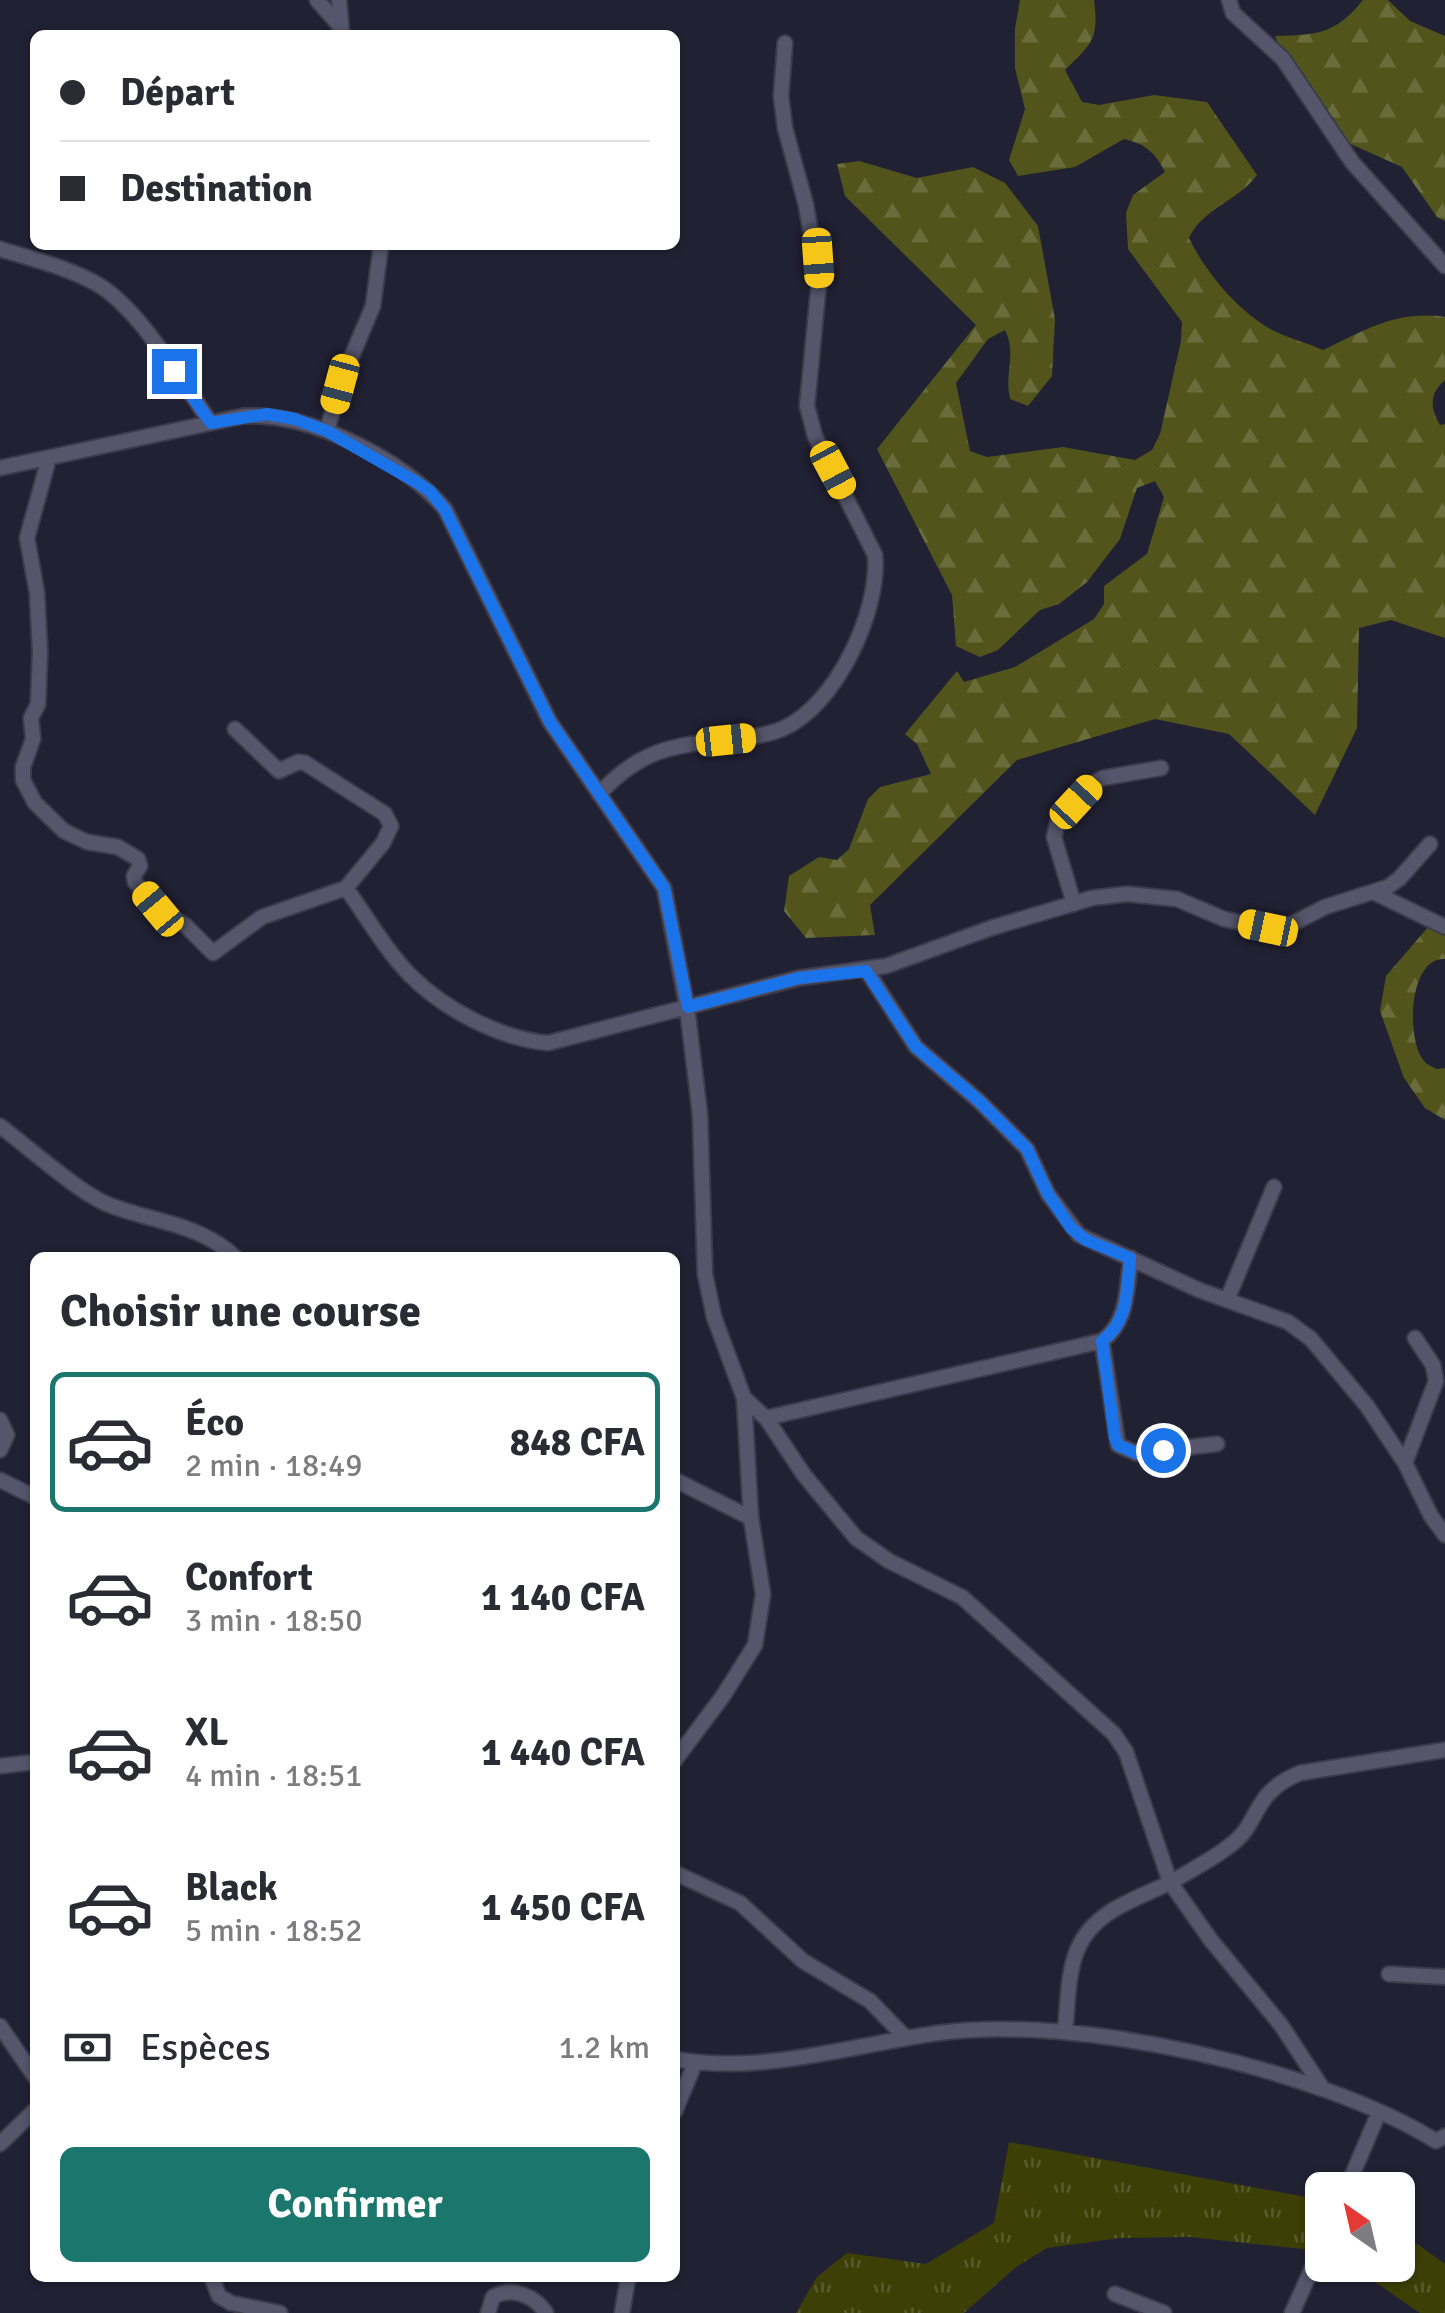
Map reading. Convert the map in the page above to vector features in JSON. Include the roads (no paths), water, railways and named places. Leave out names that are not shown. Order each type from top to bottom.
[{"type":"street","points":[[317,0],[341,30]]},
{"type":"street","points":[[339,0],[341,30]]},
{"type":"street","points":[[1229,0],[1233,14],[1283,59],[1352,162],[1445,266]]},
{"type":"street","points":[[599,794],[622,770],[654,751],[754,737],[783,729],[828,689],[854,651],[868,618],[875,554],[814,436],[806,406],[819,282],[806,205],[780,96],[785,43]]},
{"type":"street","points":[[0,249],[60,267],[98,284],[119,300],[211,423]]},
{"type":"street","points":[[327,431],[340,384],[373,306],[380,250]]},
{"type":"street","points":[[0,468],[267,414],[327,431],[416,482],[430,491],[445,510],[550,722],[664,888],[688,1007],[700,1115],[706,1286],[744,1398],[750,1518],[762,1594],[755,1645],[680,1753]]},
{"type":"street","points":[[49,458],[27,538],[37,593],[40,652],[38,704],[32,718],[33,739],[23,767],[23,780],[34,802],[64,831],[87,842],[118,847],[138,859],[135,882],[158,909],[188,928],[210,953],[218,953],[262,917],[346,888],[392,826],[390,820],[314,766],[298,762],[280,771],[234,730]]},
{"type":"street","points":[[1074,904],[1054,836],[1058,821],[1093,783],[1161,768]]},
{"type":"street","points":[[346,888],[409,974],[441,1000],[507,1035],[528,1042],[561,1042],[799,978],[866,971],[991,928],[1074,904],[1126,894],[1178,899],[1224,919],[1277,929],[1325,907],[1375,893],[1400,878],[1430,844]]},
{"type":"street","points":[[1375,893],[1445,927]]},
{"type":"street","points":[[866,971],[916,1047],[1027,1149],[1048,1194],[1071,1228],[1086,1240],[1300,1329],[1367,1406],[1405,1463],[1431,1516],[1445,1535]]},
{"type":"street","points":[[0,1126],[106,1204],[178,1223],[230,1252]]},
{"type":"street","points":[[1228,1300],[1274,1186]]},
{"type":"street","points":[[766,1418],[1102,1341],[1114,1332],[1123,1316],[1130,1258]]},
{"type":"street","points":[[1405,1463],[1439,1389],[1436,1371],[1415,1338]]},
{"type":"street","points":[[1102,1341],[1118,1445],[1136,1453],[1217,1444]]},
{"type":"street","points":[[744,1398],[766,1418],[804,1476],[856,1538],[889,1562],[962,1597],[1103,1721],[1126,1752],[1170,1882],[1210,1939],[1281,2025],[1322,2089]]},
{"type":"street","points":[[0,1420],[7,1435],[0,1450]]},
{"type":"street","points":[[0,1480],[30,1495]]},
{"type":"street","points":[[680,1483],[750,1518]]},
{"type":"street","points":[[1065,2031],[1071,1974],[1078,1949],[1089,1931],[1133,1898],[1170,1882],[1230,1846],[1278,1782],[1300,1772],[1445,1750]]},
{"type":"street","points":[[0,1766],[30,1763]]},
{"type":"street","points":[[680,1875],[740,1903],[803,1961],[870,2002],[906,2038]]},
{"type":"street","points":[[1389,1974],[1445,1977]]},
{"type":"street","points":[[0,2026],[30,2070]]},
{"type":"street","points":[[680,2060],[748,2063],[986,2029],[1065,2031],[1203,2056],[1322,2089],[1442,2142]]},
{"type":"street","points":[[680,2099],[695,2063]]},
{"type":"street","points":[[1353,2172],[1378,2112]]},
{"type":"street","points":[[0,2144],[30,2115]]},
{"type":"street","points":[[214,2282],[229,2308],[280,2313]]},
{"type":"street","points":[[622,2313],[627,2282]]},
{"type":"street","points":[[1292,2313],[1306,2282]]},
{"type":"street","points":[[488,2313],[494,2298],[510,2292],[536,2300],[546,2313]]},
{"type":"street","points":[[1115,2294],[1164,2313]]}]
